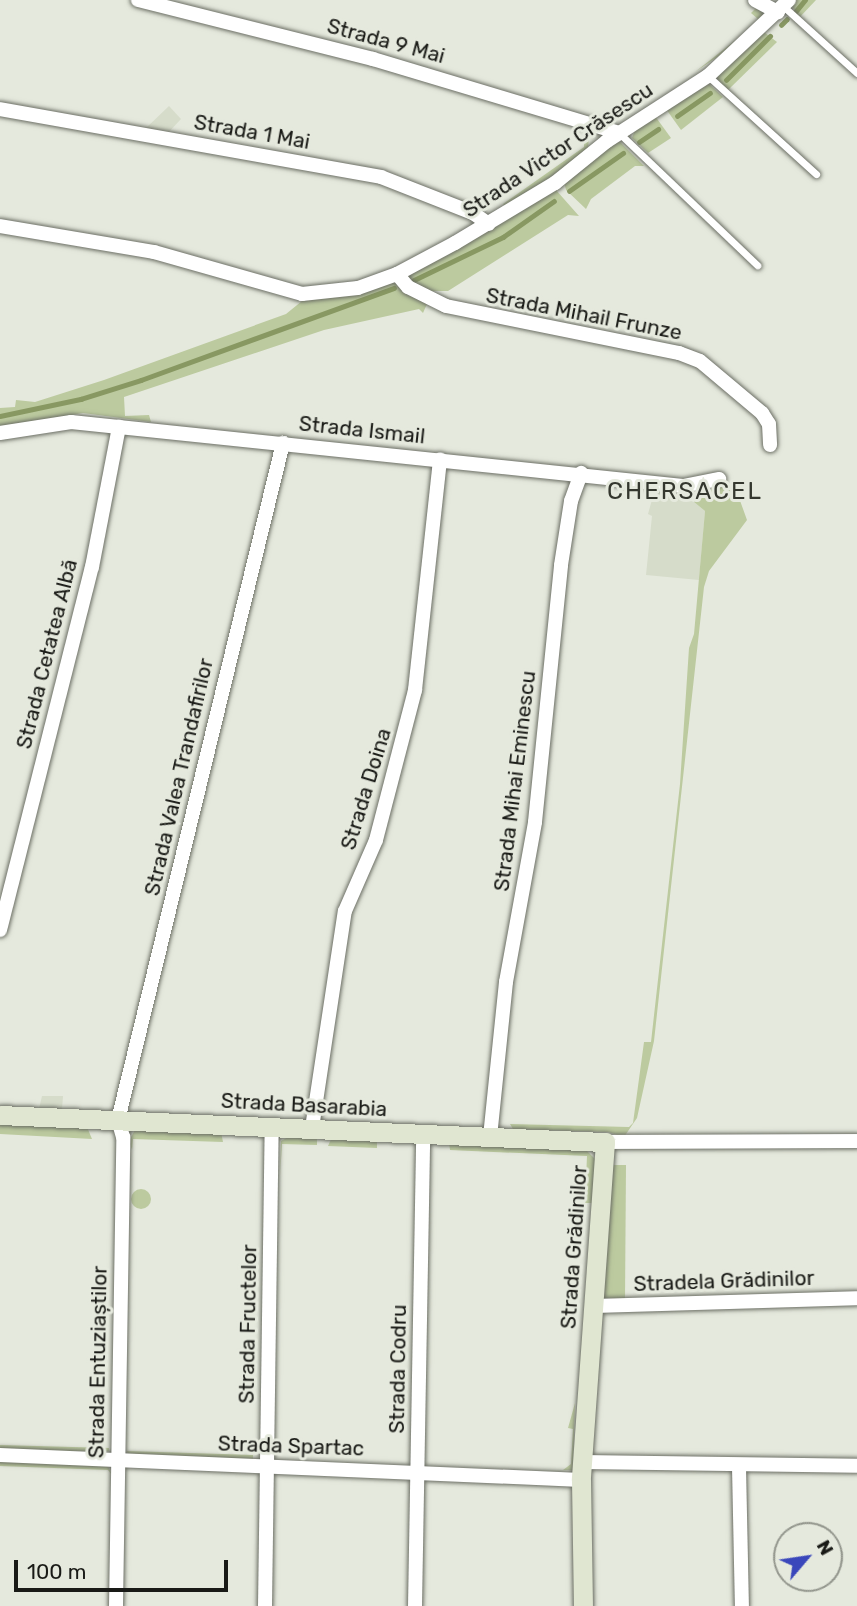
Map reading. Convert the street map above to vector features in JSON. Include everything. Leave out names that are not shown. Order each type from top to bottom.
[{"type":"street","name":"Strada 9 Mai","points":[[138,0],[373,59],[619,133]]},
{"type":"street","points":[[755,0],[783,6]]},
{"type":"street","name":"Strada Victor Crăsescu","points":[[0,226],[167,255],[302,294],[328,295],[397,274],[489,224],[555,183],[619,133],[708,75],[783,6]]},
{"type":"street","name":"Strada 1 Mai","points":[[0,108],[381,177],[473,213],[489,224]]},
{"type":"street","name":"Strada Mihail Frunze","points":[[397,274],[408,287],[446,306],[679,352],[700,361],[762,414],[769,424],[770,446]]},
{"type":"street","name":"Strada Ismail","points":[[0,433],[71,422],[581,473],[683,486],[719,479]]},
{"type":"street","name":"Strada Cetatea Albă","points":[[0,930],[92,568],[119,427]]},
{"type":"street","name":"Strada Valea Trandafirilor","points":[[118,1120],[284,443]]},
{"type":"street","name":"Strada Doina","points":[[312,1128],[345,911],[376,840],[415,690],[440,459]]},
{"type":"street","name":"Strada Mihai Eminescu","points":[[491,1137],[504,995],[537,810],[561,565],[571,500],[581,473]]},
{"type":"street","name":"Strada Basarabia","points":[[0,1115],[605,1142]]},
{"type":"street","name":"Strada Entuziaștilor","points":[[116,1606],[123,1137],[118,1120]]},
{"type":"street","name":"Strada Fructelor","points":[[265,1606],[272,1126]]},
{"type":"street","name":"Strada Codru","points":[[415,1606],[423,1134]]},
{"type":"street","name":"Strada Grădinilor","points":[[583,1606],[582,1471],[605,1142],[857,1141]]},
{"type":"street","name":"Stradela Grădinilor","points":[[593,1306],[857,1298]]},
{"type":"street","name":"Strada Spartac","points":[[0,1455],[416,1471],[857,1466]]},
{"type":"street","points":[[739,1467],[743,1606]]},
{"type":"lane","points":[[783,6],[857,73]]},
{"type":"lane","points":[[708,75],[816,174]]},
{"type":"lane","points":[[619,133],[757,265]]},
{"type":"shaded area","points":[[169,106],[181,119],[168,133],[145,129]]},
{"type":"shaded area","points":[[655,489],[694,502],[705,511],[699,580],[646,575],[652,516],[648,514]]},
{"type":"shaded area","points":[[42,1096],[63,1096],[62,1109],[39,1109]]},
{"type":"green space","points":[[795,0],[816,0],[799,18],[791,4]]},
{"type":"green space","points":[[756,8],[765,14],[739,42],[695,72],[751,28],[758,19],[751,13]]},
{"type":"green space","points":[[764,32],[777,42],[727,91],[716,77]]},
{"type":"green space","points":[[709,84],[723,97],[681,130],[666,109]]},
{"type":"green space","points":[[655,116],[671,138],[648,153],[632,138],[635,130]]},
{"type":"green space","points":[[584,128],[589,136],[588,151],[506,208],[503,204],[584,147]]},
{"type":"green space","points":[[613,142],[620,142],[644,166],[635,166],[591,199],[586,209],[566,190],[564,182]]},
{"type":"green space","points":[[556,190],[579,216],[568,215],[448,291],[420,291],[407,277]]},
{"type":"green space","points":[[392,278],[427,304],[423,313],[419,309],[324,330],[124,397],[125,416],[149,415],[151,422],[83,413],[0,427],[0,408],[15,407],[16,400],[35,402],[104,380],[286,314],[302,301],[357,292]]},
{"type":"green space","points":[[722,485],[738,495],[747,520],[709,571],[704,587],[654,1041],[637,1118],[624,1137],[608,1132],[513,1129],[510,1124],[629,1127],[633,1123],[644,1042],[651,1042],[680,784],[689,648],[694,634],[705,511],[694,502],[701,492]]},
{"type":"green space","points":[[0,1125],[87,1127],[92,1139],[0,1134]]},
{"type":"green space","points":[[136,1128],[221,1132],[223,1142],[133,1139],[132,1150],[129,1141]]},
{"type":"green space","points":[[317,1135],[317,1145],[282,1144],[280,1176],[281,1141],[290,1136]]},
{"type":"green space","points":[[332,1137],[377,1138],[377,1148],[328,1146]]},
{"type":"green space","points":[[449,1143],[587,1151],[595,1159],[592,1203],[585,1203],[587,1156],[450,1150]]},
{"type":"green space","points":[[613,1165],[626,1165],[625,1300],[604,1298]]},
{"type":"green space","points":[[141,1189],[148,1192],[151,1199],[148,1206],[141,1209],[134,1206],[131,1199],[134,1192]]},
{"type":"green space","points":[[575,1403],[573,1470],[530,1471],[563,1470],[571,1464],[573,1429],[568,1428]]},
{"type":"green space","points":[[0,1445],[109,1448],[109,1451],[0,1451]]},
{"type":"green space","points":[[127,1451],[253,1455],[253,1461],[128,1455]]},
{"type":"green space","points":[[0,1461],[108,1466],[112,1475],[108,1470],[0,1466]]},
{"type":"waterway","points":[[796,11],[805,0]]},
{"type":"waterway","points":[[781,25],[787,19]]},
{"type":"waterway","points":[[726,80],[770,36]]},
{"type":"waterway","points":[[677,116],[710,93]]},
{"type":"waterway","points":[[639,142],[658,129]]},
{"type":"waterway","points":[[569,191],[623,153]]},
{"type":"waterway","points":[[414,280],[503,237],[554,201]]},
{"type":"waterway","points":[[0,416],[81,399],[141,380],[394,288]]},
{"type":"district","name":"CHERSACEL","points":[[685,492]]}]
